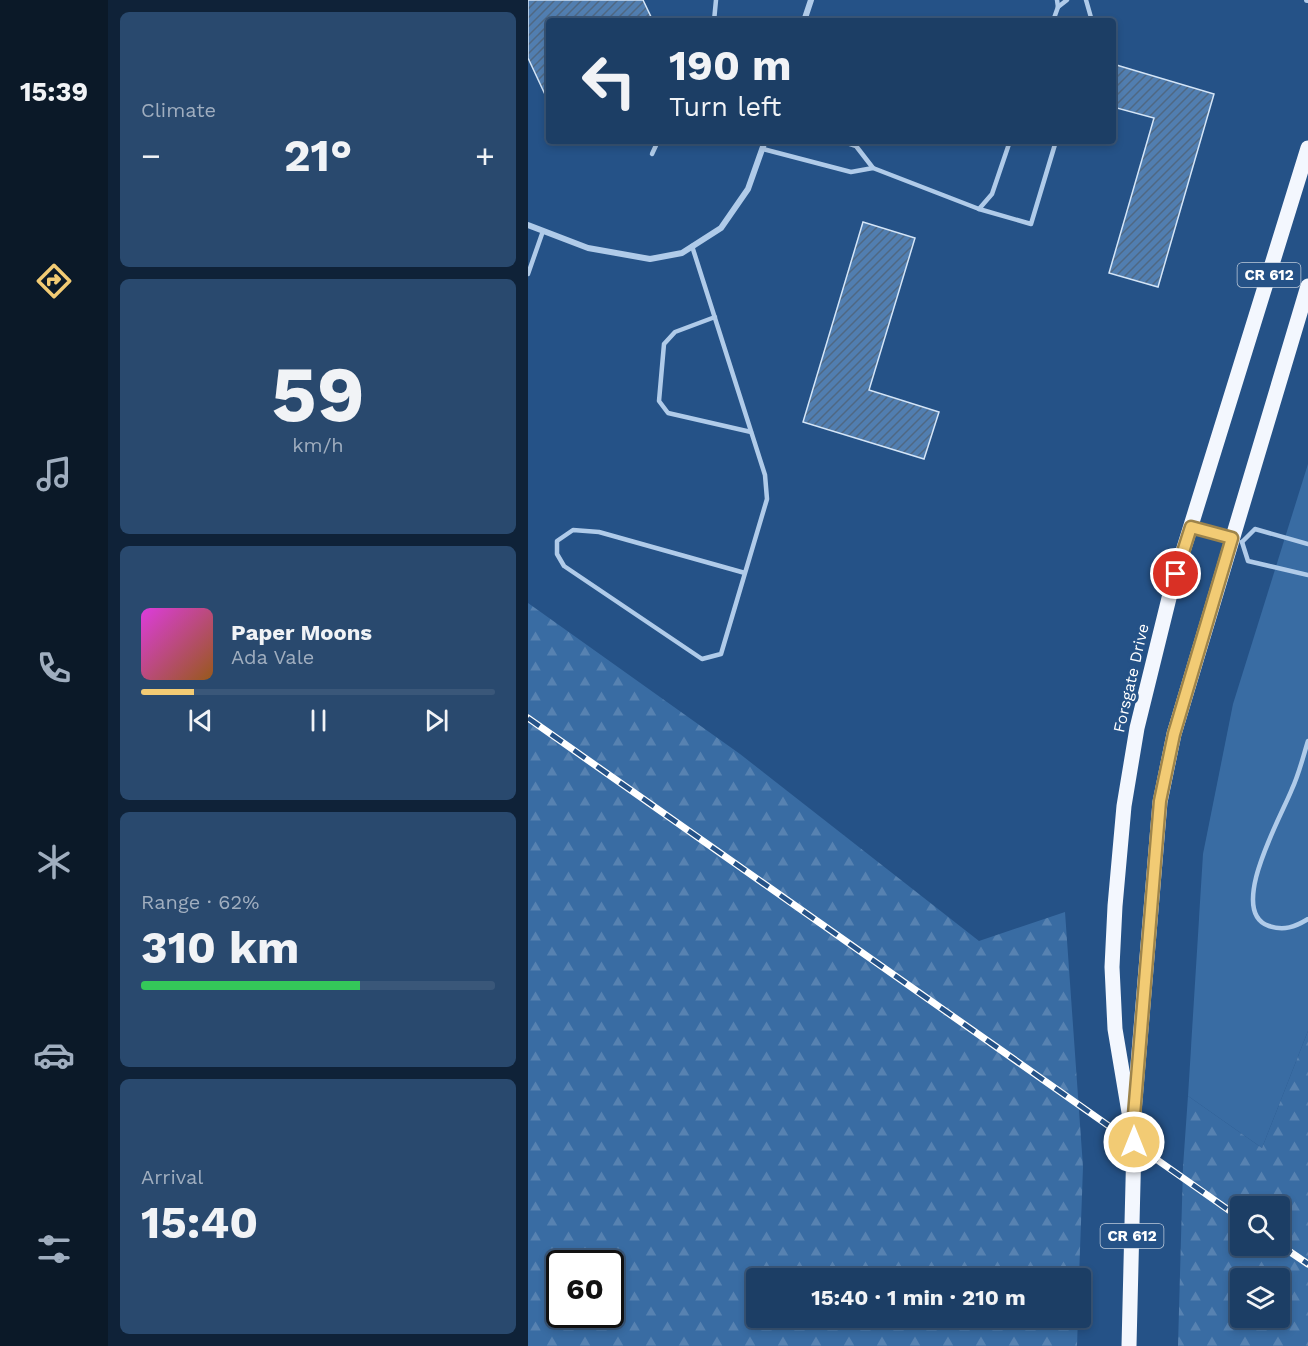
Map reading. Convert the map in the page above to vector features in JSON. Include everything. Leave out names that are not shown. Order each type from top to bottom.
[{"type":"main road","name":"Forsgate Drive","points":[[1133,1127],[1123,1084],[1115,1029],[1112,967],[1118,860],[1137,728],[1171,590],[1308,148]]},
{"type":"main road","name":"Forsgate Drive","points":[[1129,1346],[1133,1127],[1160,801],[1174,734],[1237,540],[1308,286]]},
{"type":"street","points":[[805,18],[811,0]]},
{"type":"street","points":[[528,225],[588,248],[650,259],[682,253],[721,228],[748,189],[764,144]]},
{"type":"lane","points":[[714,18],[716,0]]},
{"type":"lane","points":[[1054,18],[1058,7],[1057,0]]},
{"type":"lane","points":[[1058,7],[1067,0]]},
{"type":"lane","points":[[1086,0],[1091,18]]},
{"type":"lane","points":[[652,154],[657,144]]},
{"type":"lane","points":[[850,144],[856,146],[873,168],[979,209],[1031,224],[1055,144]]},
{"type":"lane","points":[[979,209],[992,194],[1009,144]]},
{"type":"lane","points":[[763,149],[851,172],[873,168]]},
{"type":"lane","points":[[528,274],[543,231]]},
{"type":"lane","points":[[692,246],[765,475],[767,499],[746,573],[721,654],[702,659],[564,567],[556,554],[557,541],[573,530],[599,532],[746,573]]},
{"type":"lane","points":[[715,317],[675,332],[664,344],[659,401],[668,413],[751,432]]},
{"type":"lane","points":[[1191,527],[1237,540],[1256,529],[1308,543]]},
{"type":"lane","points":[[1237,540],[1248,561],[1308,575]]},
{"type":"lane","points":[[1308,741],[1294,786],[1254,876],[1252,896],[1255,914],[1264,924],[1279,929],[1296,926],[1308,919]]},
{"type":"green space","points":[[1308,464],[1308,1031],[1262,1148],[1188,1096],[1203,854],[1233,704]]},
{"type":"green space","points":[[528,603],[740,754],[979,941],[1065,912],[1083,1167],[1079,1268],[746,1268],[746,1328],[1078,1328],[1077,1346],[528,1346]]},
{"type":"green space","points":[[1308,1031],[1308,1346],[1178,1346],[1183,1167],[1188,1096],[1262,1148]]},
{"type":"building","points":[[528,0],[643,0],[652,18],[546,18],[546,97],[528,58]]},
{"type":"building","points":[[1116,65],[1214,94],[1158,287],[1109,273],[1154,118],[1116,108]]},
{"type":"building","points":[[863,222],[915,238],[869,390],[939,412],[924,459],[803,422]]},
{"type":"railway","points":[[528,718],[1230,1211]]},
{"type":"railway","points":[[1290,1252],[1308,1264]]},
{"type":"route","points":[[1134,1142],[1133,1127],[1160,801],[1174,734],[1232,538],[1191,527],[1176,574]]}]
